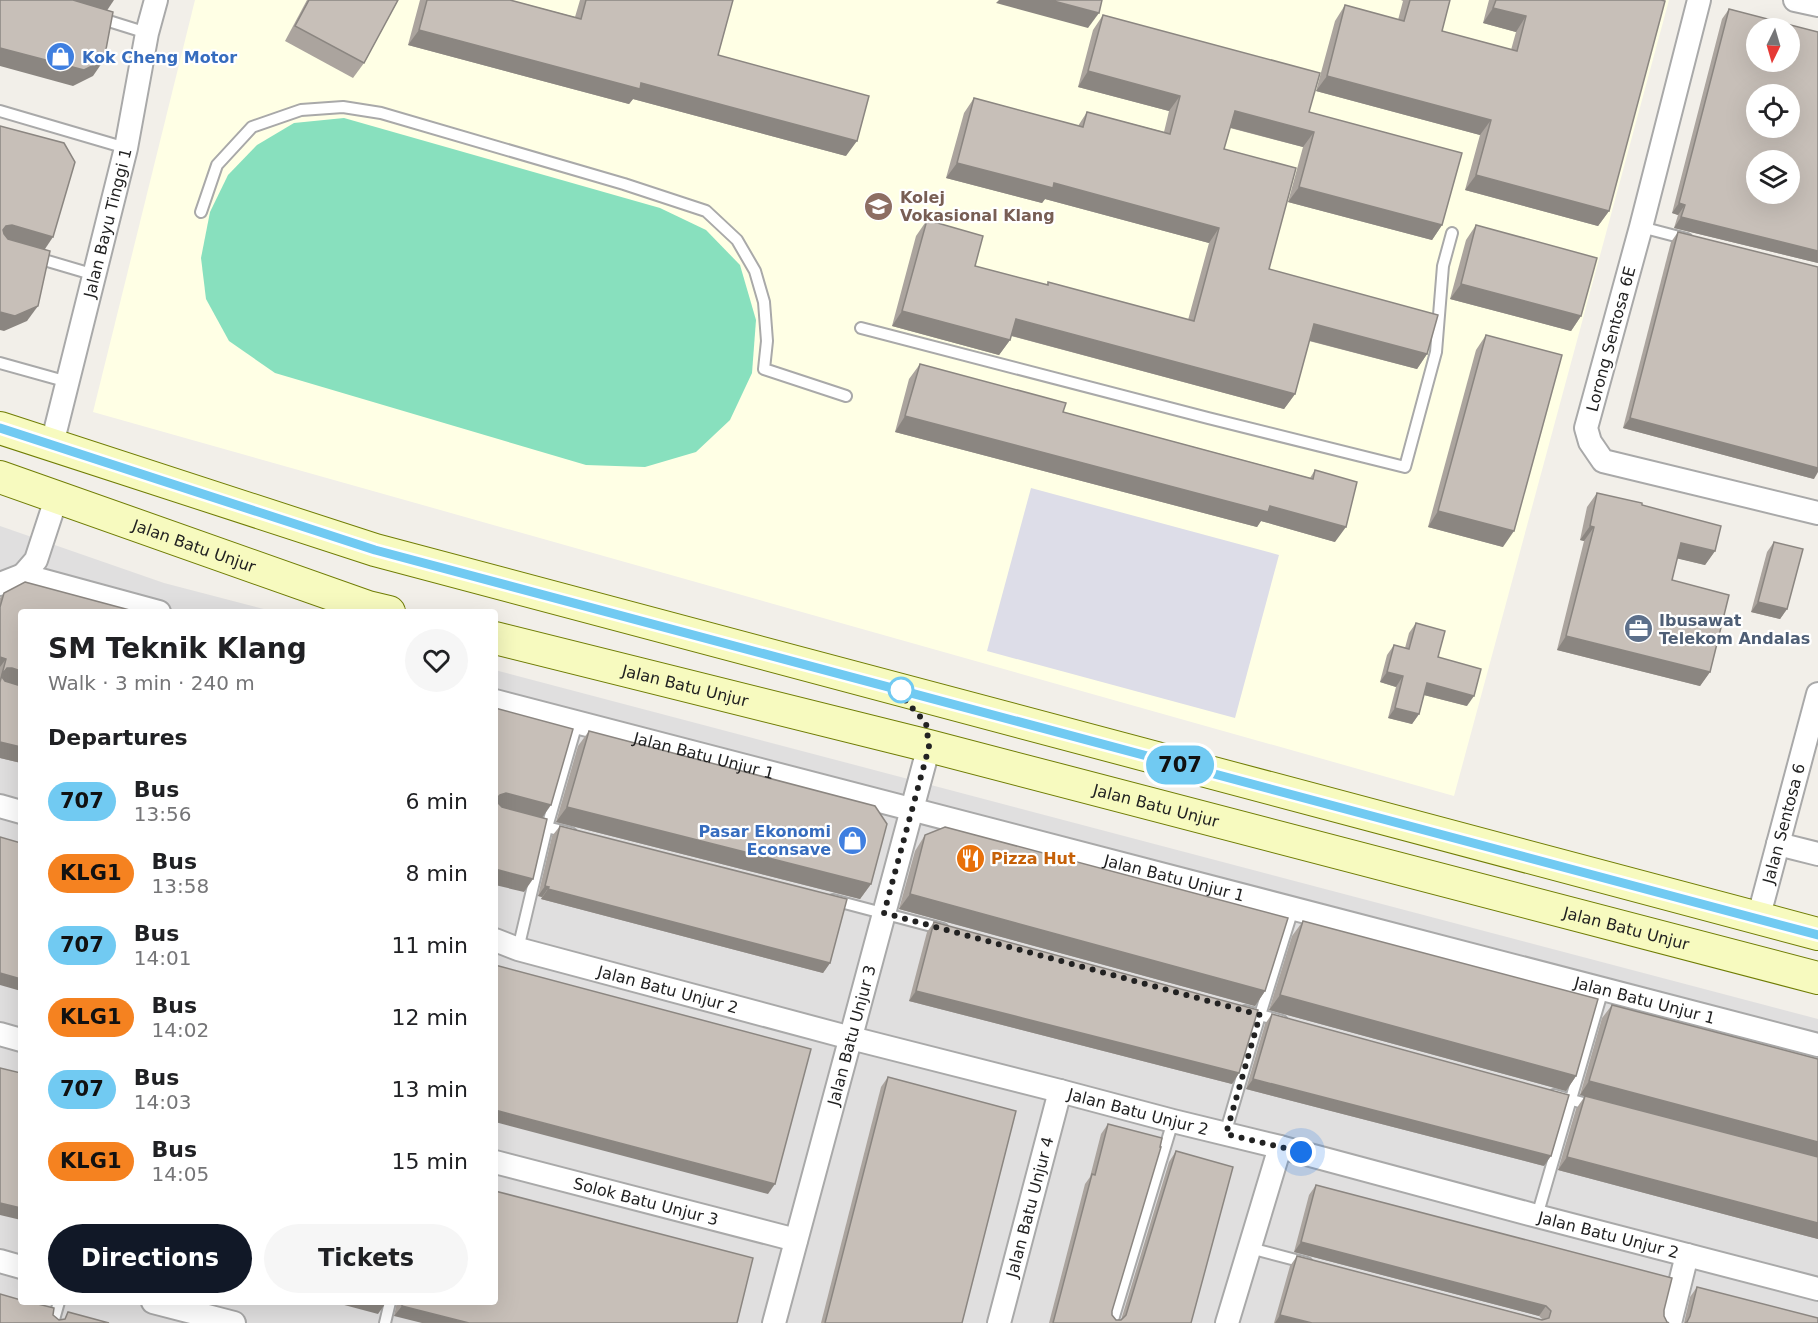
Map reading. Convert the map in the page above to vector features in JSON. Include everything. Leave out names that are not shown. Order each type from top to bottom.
[{"type":"main road","points":[[0,428],[375,550],[1818,934]]},
{"type":"main road","name":"Jalan Batu Unjur","points":[[0,477],[376,609]]},
{"type":"main road","name":"Jalan Batu Unjur","points":[[498,640],[929,747],[1818,978]]},
{"type":"main road","points":[[895,689],[926,723],[929,747]]},
{"type":"street","name":"Jalan Bayu Tinggi 1","points":[[52,444],[126,148],[147,33],[156,0]]},
{"type":"street","name":"Lorong Sentosa 6E","points":[[1699,0],[1641,228],[1586,428],[1595,452],[1603,460],[1818,513]]},
{"type":"street","points":[[1795,0],[1818,5]]},
{"type":"street","points":[[0,584],[23,575],[36,560],[57,496]]},
{"type":"street","points":[[23,575],[148,609]]},
{"type":"street","name":"Jalan Sentosa 6","points":[[1758,919],[1818,694]]},
{"type":"street","name":"Jalan Batu Unjur 1","points":[[498,702],[1818,1045]]},
{"type":"street","name":"Jalan Batu Unjur 3","points":[[774,1323],[929,747]]},
{"type":"street","points":[[0,806],[18,811]]},
{"type":"street","points":[[1778,844],[1818,854]]},
{"type":"street","name":"Jalan Batu Unjur 2","points":[[498,941],[518,949],[851,1038],[1280,1147],[1818,1289]]},
{"type":"street","points":[[0,1034],[18,1039]]},
{"type":"street","name":"Jalan Batu Unjur 4","points":[[999,1323],[1060,1091]]},
{"type":"street","points":[[1227,1323],[1280,1147]]},
{"type":"street","name":"Solok Batu Unjur 3","points":[[498,1163],[796,1240]]},
{"type":"street","points":[[1670,1323],[1687,1255]]},
{"type":"street","points":[[0,1261],[18,1266]]},
{"type":"street","points":[[165,1305],[234,1323]]},
{"type":"lane","points":[[93,16],[147,33]]},
{"type":"lane","points":[[201,212],[217,165],[252,127],[301,110],[343,107],[381,113],[624,184],[706,211],[737,240],[754,271],[765,302],[767,341],[764,369],[846,396]]},
{"type":"lane","points":[[0,111],[126,148]]},
{"type":"lane","points":[[1641,228],[1696,241]]},
{"type":"lane","points":[[861,328],[1405,467],[1436,352],[1443,266],[1452,233]]},
{"type":"lane","points":[[21,253],[95,275]]},
{"type":"lane","points":[[0,363],[68,382]]},
{"type":"lane","points":[[518,949],[547,827],[577,723]]},
{"type":"lane","points":[[526,822],[581,836]]},
{"type":"lane","points":[[817,896],[952,932]]},
{"type":"lane","points":[[1226,1134],[1293,909]]},
{"type":"lane","points":[[1537,1216],[1603,989]]},
{"type":"lane","points":[[1237,1008],[1294,1024]]},
{"type":"lane","points":[[1548,1093],[1604,1108]]},
{"type":"lane","points":[[1112,1323],[1173,1121]]},
{"type":"lane","points":[[1250,1248],[1313,1264]]},
{"type":"lane","points":[[53,1323],[58,1305]]},
{"type":"lane","points":[[385,1323],[389,1305]]},
{"type":"shaded area","name":"Kolej Vokasional Klang","points":[[195,0],[1669,0],[1454,796],[93,412]]},
{"type":"shaded area","points":[[1031,488],[1279,555],[1235,718],[987,651]]},
{"type":"shaded area","points":[[0,526],[164,583],[264,609],[18,609],[18,1305],[498,1305],[498,671],[1818,1019],[1818,1323],[0,1323]]},
{"type":"green space","points":[[344,118],[660,208],[706,230],[740,265],[756,320],[752,373],[730,420],[696,452],[645,467],[586,465],[275,373],[229,341],[206,299],[201,258],[210,212],[228,175],[257,145],[294,123]]},
{"type":"building","points":[[0,0],[73,0],[113,12],[104,60],[84,70],[0,48]]},
{"type":"building","points":[[309,0],[398,0],[364,63],[295,26]]},
{"type":"building","points":[[427,0],[510,0],[581,19],[586,0],[733,0],[718,55],[869,96],[857,141],[641,83],[640,89],[419,30]]},
{"type":"building","points":[[1050,0],[1102,0],[1099,13]]},
{"type":"building","points":[[1410,0],[1450,0],[1442,31],[1517,51],[1526,16],[1493,8],[1496,0],[1665,1],[1609,211],[1476,175],[1491,120],[1327,76],[1345,5],[1404,21]]},
{"type":"building","points":[[1729,9],[1764,18],[1746,18],[1746,72],[1800,72],[1800,27],[1818,32],[1818,251],[1681,217],[1685,205],[1679,203]]},
{"type":"building","points":[[1103,15],[1320,73],[1309,112],[1462,153],[1442,225],[1299,187],[1314,132],[1235,111],[1224,149],[1296,168],[1269,269],[1438,315],[1427,354],[1314,324],[1295,394],[1016,319],[1010,340],[902,311],[927,220],[983,236],[975,266],[1048,285],[1048,282],[1194,321],[1219,228],[1054,183],[1053,188],[957,163],[974,98],[1083,127],[1087,112],[1170,134],[1180,96],[1088,71]]},
{"type":"building","points":[[0,126],[64,143],[75,162],[53,237],[12,225],[6,226],[3,230],[8,239],[50,251],[38,306],[15,316],[0,312]]},
{"type":"building","points":[[1476,225],[1597,258],[1581,316],[1461,284]]},
{"type":"building","points":[[1678,232],[1818,267],[1818,468],[1630,418]]},
{"type":"building","points":[[1486,335],[1562,355],[1514,531],[1438,511]]},
{"type":"building","points":[[920,364],[1066,403],[1063,412],[1313,479],[1315,470],[1357,482],[1346,527],[1270,506],[1268,512],[905,416]]},
{"type":"building","points":[[1597,493],[1642,503],[1642,505],[1721,526],[1715,551],[1681,543],[1672,580],[1729,595],[1710,672],[1566,636],[1594,527],[1590,526]]},
{"type":"building","points":[[1774,542],[1803,549],[1787,609],[1758,602]]},
{"type":"building","points":[[25,582],[126,609],[18,609],[18,670],[7,668],[2,677],[5,681],[18,685],[18,746],[0,742],[0,682],[6,659],[0,657],[0,607],[4,593]]},
{"type":"building","points":[[1416,623],[1445,631],[1438,657],[1481,669],[1474,696],[1427,683],[1419,714],[1395,708],[1403,676],[1387,672],[1394,645],[1409,649]]},
{"type":"building","points":[[498,709],[573,729],[551,805],[506,793],[498,797]]},
{"type":"building","points":[[589,731],[875,806],[887,824],[871,884],[567,807]]},
{"type":"building","points":[[498,803],[502,807],[547,819],[533,879],[498,870]]},
{"type":"building","points":[[560,826],[847,899],[830,963],[548,889],[549,887],[545,886]]},
{"type":"building","points":[[945,827],[1288,918],[1265,991],[910,894],[925,835]]},
{"type":"building","points":[[0,837],[18,842],[18,978],[0,973]]},
{"type":"building","points":[[1303,921],[1598,999],[1576,1076],[1280,995]]},
{"type":"building","points":[[934,922],[1258,1010],[1239,1073],[916,991]]},
{"type":"building","points":[[498,966],[811,1049],[775,1184],[498,1111]]},
{"type":"building","points":[[1612,1005],[1818,1059],[1818,1142],[1589,1081]]},
{"type":"building","points":[[1272,1014],[1569,1095],[1551,1156],[1253,1079]]},
{"type":"building","points":[[0,1068],[18,1072],[18,1207],[0,1203]]},
{"type":"building","points":[[888,1077],[1016,1111],[962,1323],[825,1323]]},
{"type":"building","points":[[1585,1096],[1818,1157],[1818,1223],[1567,1157]]},
{"type":"building","points":[[1108,1124],[1162,1138],[1112,1311],[1116,1320],[1121,1320],[1126,1315],[1176,1151],[1233,1167],[1191,1323],[1053,1323],[1092,1174],[1095,1175]]},
{"type":"building","points":[[1316,1185],[1672,1278],[1664,1310],[1664,1316],[1669,1323],[1312,1323],[1280,1315],[1297,1256],[1542,1320],[1549,1318],[1551,1311],[1546,1306],[1301,1242]]},
{"type":"building","points":[[498,1192],[753,1258],[737,1323],[469,1323],[402,1306],[498,1305]]},
{"type":"building","points":[[1697,1287],[1818,1318],[1818,1323],[1685,1323],[1690,1316]]},
{"type":"building","points":[[0,1294],[18,1299],[18,1305],[42,1305],[54,1308],[53,1315],[59,1320],[65,1319],[68,1312],[109,1323],[0,1323]]},
{"type":"bus line","name":"707","points":[[0,428],[375,550],[1818,935]]},
{"type":"place","name":"Kok Cheng Motor","points":[[61,57]]},
{"type":"place","name":"Kolej Vokasional Klang","points":[[879,206]]},
{"type":"place","name":"Ibusawat Telekom Andalas","points":[[1638,629]]},
{"type":"place","name":"Pasar Ekonomi Econsave","points":[[852,840]]},
{"type":"place","name":"Pizza Hut","points":[[970,858]]},
{"type":"route","points":[[901,690],[895,689],[926,723],[929,747],[884,913],[1260,1015],[1226,1134],[1301,1152]]}]
